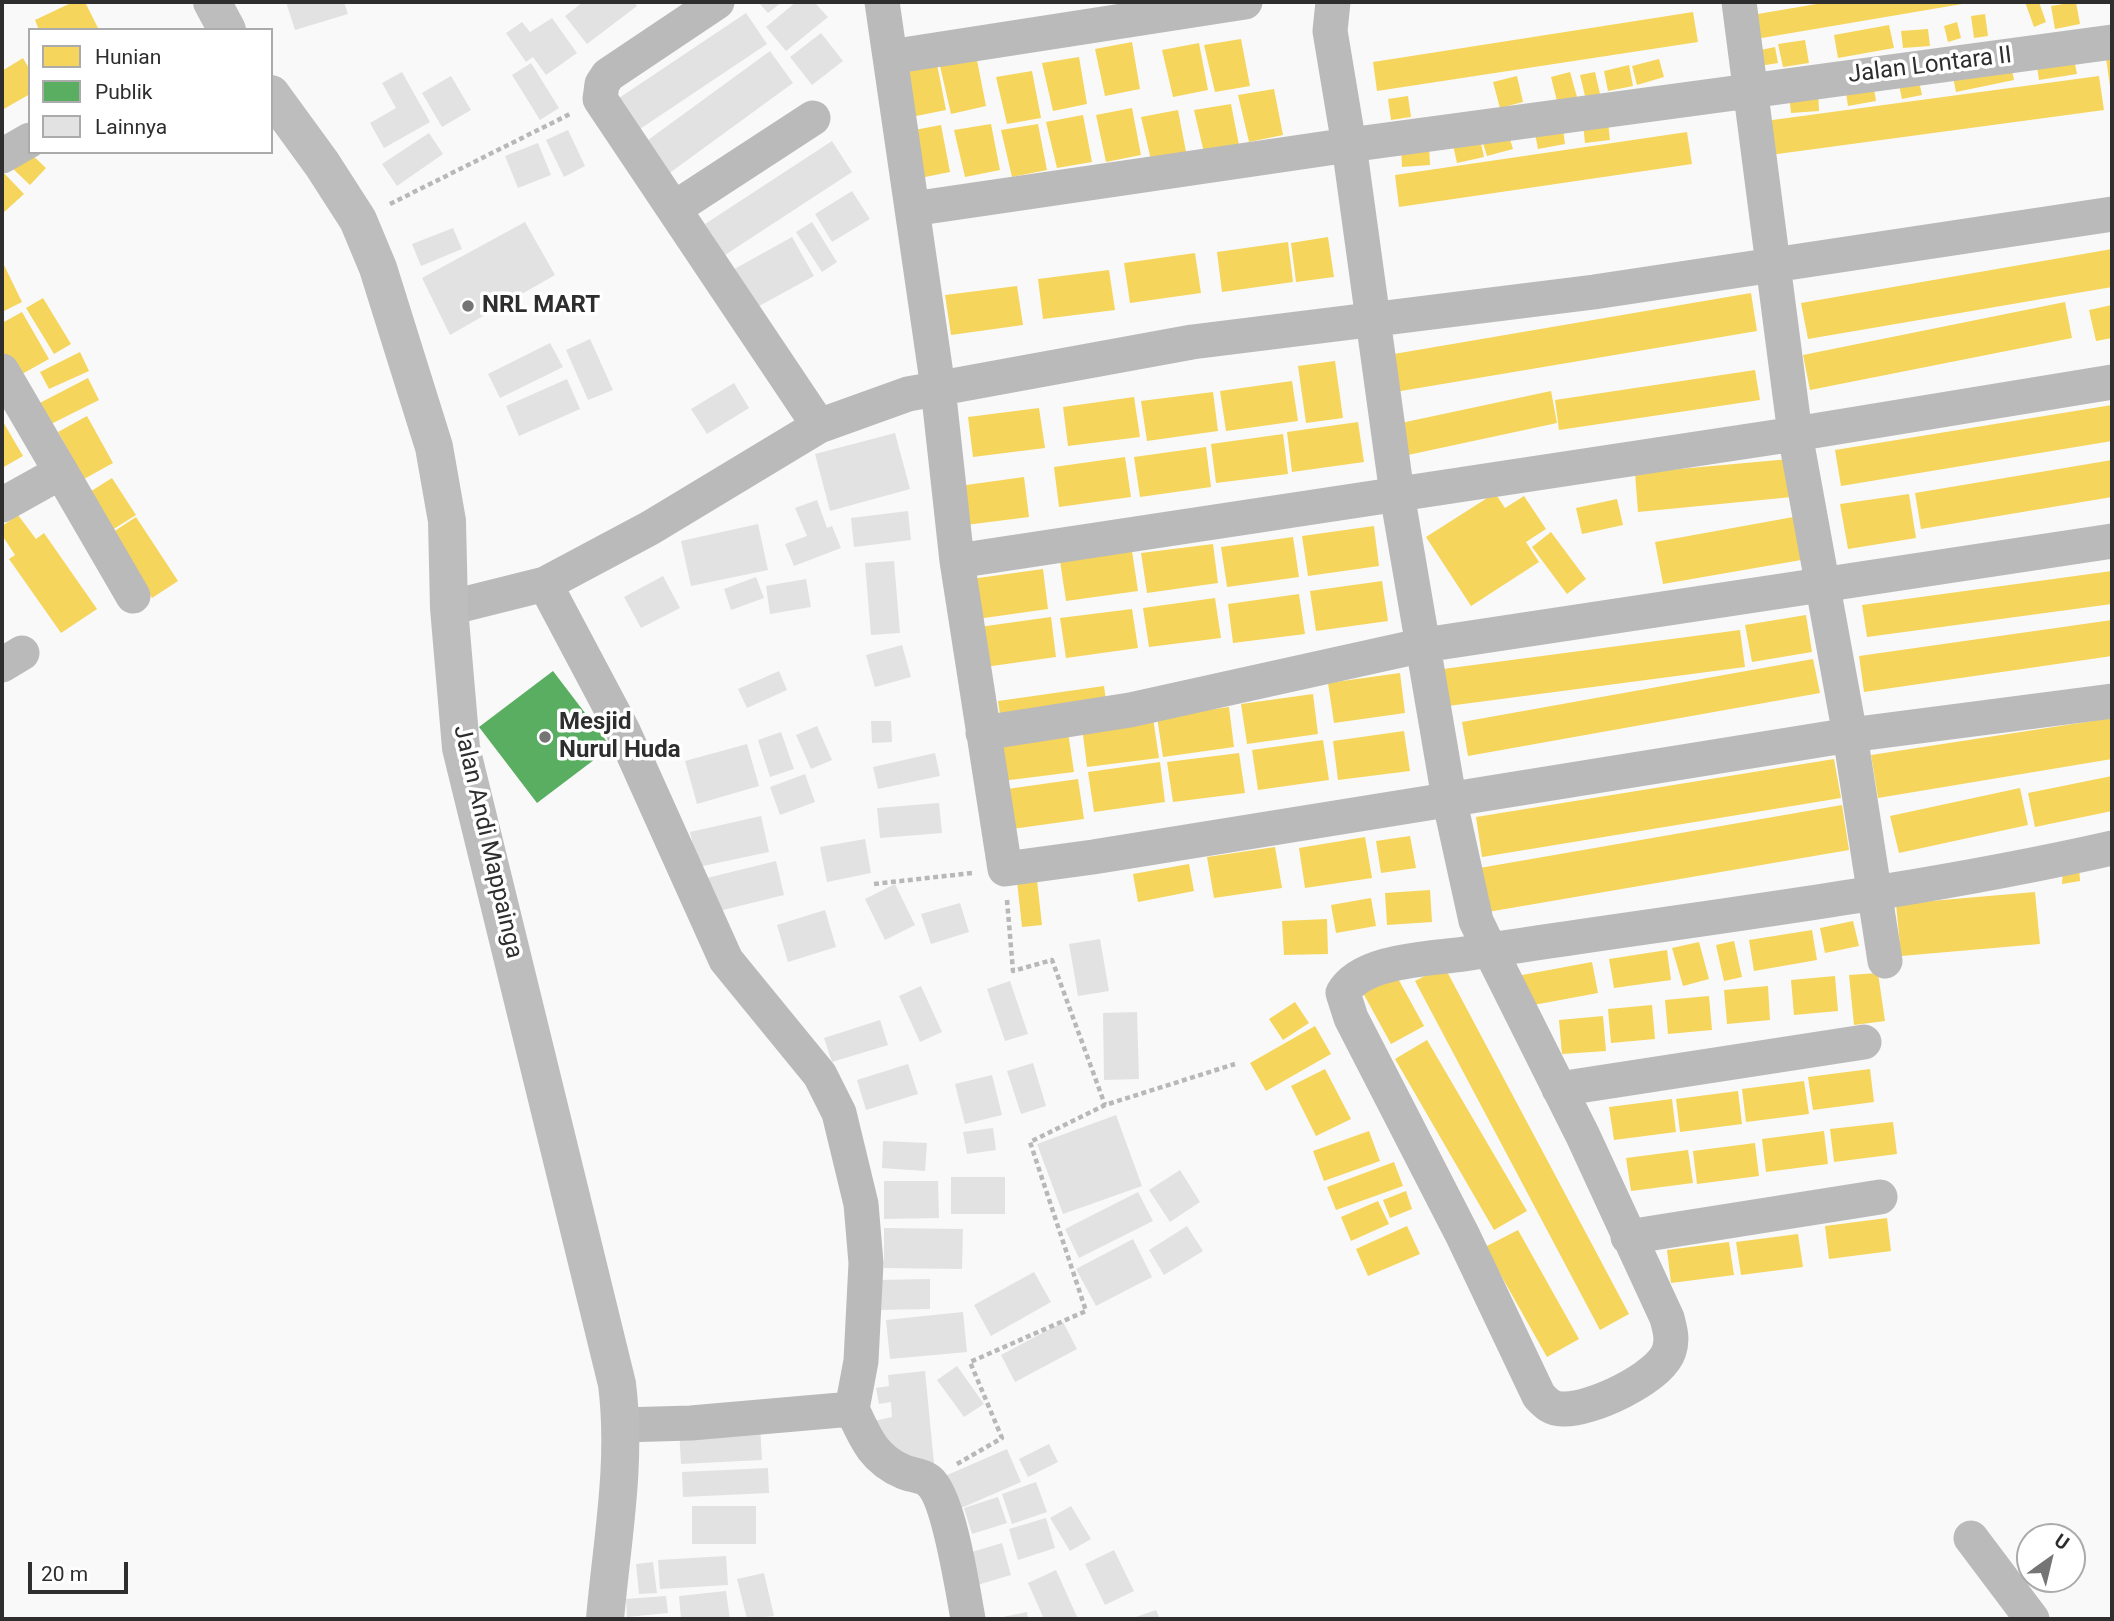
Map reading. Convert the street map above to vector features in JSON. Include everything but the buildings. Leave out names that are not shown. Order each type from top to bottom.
[{"type":"main road","name":"Jalan Andi Mappainga","points":[[273,97],[323,164],[358,220],[378,268],[442,481],[447,521],[449,608],[461,748],[617,1384],[622,1426],[616,1528],[605,1619]]},
{"type":"street","points":[[717,2],[608,75],[600,99],[819,426]]},
{"type":"street","points":[[882,2],[938,388],[957,561],[1004,869],[1850,735],[2112,701]]},
{"type":"street","points":[[890,57],[1245,2]]},
{"type":"street","points":[[1334,2],[1330,31],[1349,145],[1397,494],[1449,798],[1476,921],[1490,950],[1559,1089],[1667,1318],[1672,1338],[1669,1352],[1662,1364],[1640,1382],[1591,1404],[1571,1409],[1552,1407],[1539,1396],[1463,1236],[1351,1018],[1343,993],[1357,975],[1377,968],[1490,950],[1876,894],[2013,870],[2112,848]]},
{"type":"street","points":[[1739,2],[1795,434],[1850,735],[1885,961]]},
{"type":"street","name":"Jalan Lontara II","points":[[912,209],[1349,145],[2112,42]]},
{"type":"street","points":[[675,208],[813,118]]},
{"type":"street","points":[[2,156],[28,141]]},
{"type":"street","points":[[449,608],[545,584],[650,528],[819,426],[882,402],[938,388],[1192,342],[1775,266],[2112,214]]},
{"type":"street","points":[[2,371],[133,596]]},
{"type":"street","points":[[957,561],[1795,434],[2112,382]]},
{"type":"street","points":[[2,505],[61,472]]},
{"type":"street","points":[[983,733],[1130,710],[1424,645],[2112,541]]},
{"type":"street","points":[[545,584],[623,731],[726,960],[820,1075],[839,1112],[861,1204],[866,1263],[861,1361],[852,1409],[872,1451],[892,1467],[929,1480],[949,1526],[968,1619]]},
{"type":"street","points":[[1559,1089],[1864,1042]]},
{"type":"street","points":[[1628,1237],[1880,1197]]},
{"type":"street","points":[[622,1426],[852,1409]]},
{"type":"street","points":[[1971,1538],[2032,1619]]},
{"type":"path","points":[[358,220],[600,99]]},
{"type":"path","points":[[874,884],[1004,869],[1013,971],[1052,960],[1105,1105]]},
{"type":"path","points":[[929,1480],[1002,1438],[970,1362],[1086,1311],[1030,1142],[1105,1105],[1235,1064]]},
{"type":"place","name":"NRL MART","points":[[468,306]]},
{"type":"place","name":"Mesjid Nurul Huda","points":[[545,737]]}]
